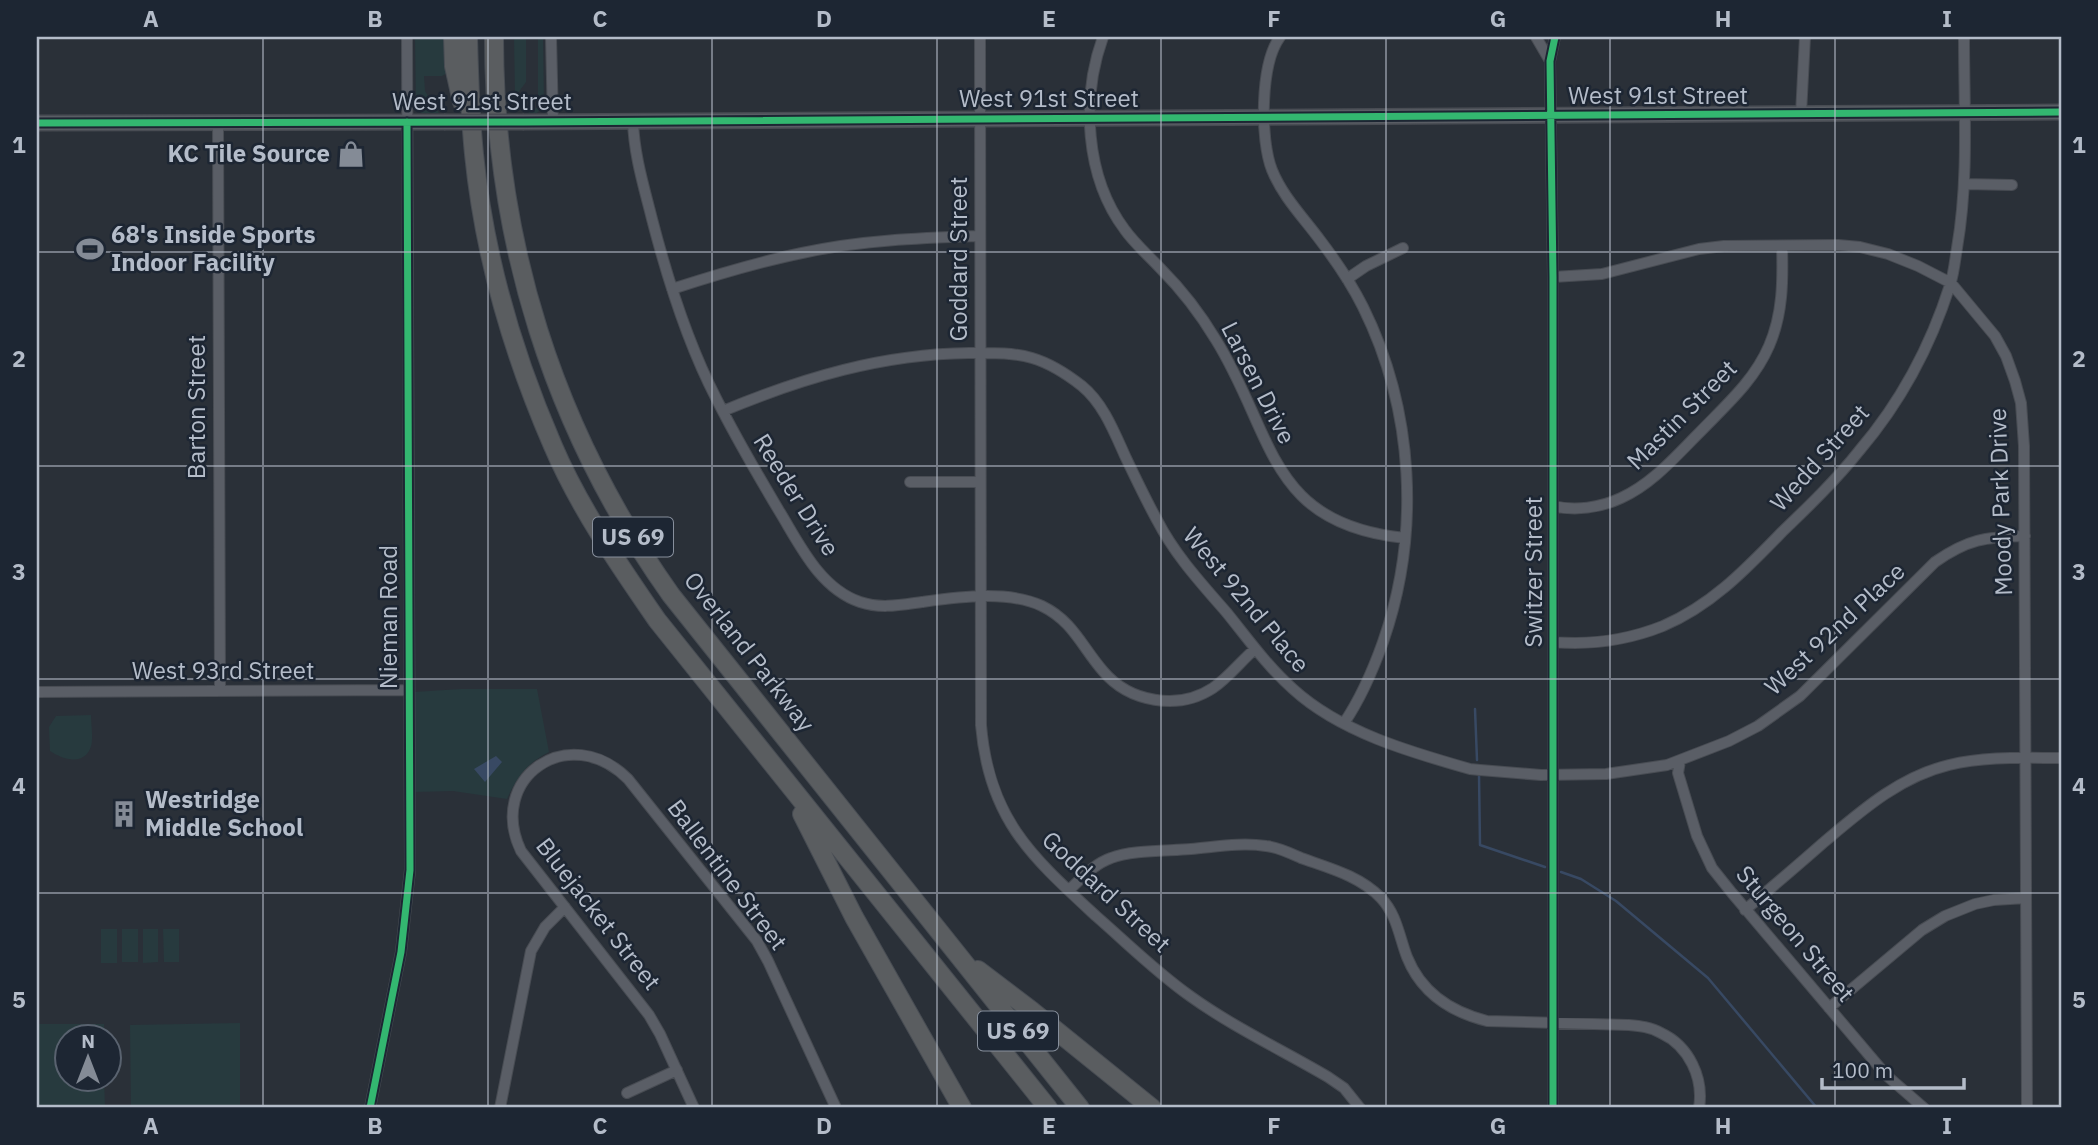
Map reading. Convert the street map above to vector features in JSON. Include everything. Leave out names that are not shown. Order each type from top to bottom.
[{"type":"highway","points":[[453,37],[454,66],[474,157]]},
{"type":"highway","name":"Overland Parkway","points":[[468,37],[474,157],[491,257],[503,305],[520,359],[554,448],[601,535],[656,620],[1048,1108]]},
{"type":"highway","name":"Overland Parkway","points":[[494,37],[498,139],[519,264],[556,385],[591,464],[646,560],[671,595],[1080,1108]]},
{"type":"highway","points":[[786,782],[853,917],[962,1108]]},
{"type":"highway","points":[[956,953],[1152,1108]]},
{"type":"street","name":"Nieman Road","points":[[370,1108],[401,952],[410,870],[407,37]]},
{"type":"street","points":[[551,37],[553,122]]},
{"type":"street","name":"Goddard Street","points":[[980,37],[981,725],[989,775],[998,800],[1020,838],[1039,862],[1147,961],[1189,996],[1344,1088],[1360,1108]]},
{"type":"street","name":"Larsen Drive","points":[[1103,37],[1092,79],[1090,134],[1099,179],[1114,212],[1125,230],[1182,293],[1216,340],[1266,446],[1284,477],[1315,508],[1329,517],[1364,531],[1405,538]]},
{"type":"street","points":[[1280,37],[1273,49],[1265,82],[1267,150],[1272,169],[1291,203],[1347,279],[1373,330],[1388,370],[1399,413],[1408,488],[1408,518],[1402,569],[1389,625],[1375,664],[1344,723]]},
{"type":"street","points":[[1536,37],[1550,61]]},
{"type":"street","name":"Switzer Street","points":[[1553,1108],[1553,276],[1550,61],[1555,37]]},
{"type":"street","points":[[1801,114],[1805,37]]},
{"type":"street","name":"Wedd Street","points":[[1553,642],[1595,642],[1641,634],[1689,613],[1714,597],[1734,581],[1829,485],[1878,427],[1921,356],[1951,283],[1965,184],[1964,37]]},
{"type":"street","name":"West 91st Street","points":[[37,122],[553,122],[2061,112]]},
{"type":"street","name":"Reeder Drive","points":[[633,121],[638,165],[672,289],[689,337],[745,453],[822,578],[858,602],[873,606],[888,607],[995,596],[1022,599],[1049,610],[1074,630],[1112,680],[1130,693],[1158,701],[1182,700],[1203,693],[1223,679],[1255,649]]},
{"type":"street","name":"Barton Street","points":[[218,122],[220,691]]},
{"type":"street","points":[[1965,184],[2012,185]]},
{"type":"street","points":[[672,289],[753,264],[804,252],[897,240],[979,236]]},
{"type":"street","name":"Moody Park Drive","points":[[1553,276],[1602,274],[1699,249],[1724,246],[1860,247],[1888,254],[1951,283],[1995,336],[2015,381],[2023,424],[2027,1108]]},
{"type":"street","name":"Mastin Street","points":[[1553,506],[1570,510],[1601,505],[1639,488],[1674,459],[1748,382],[1759,366],[1776,326],[1783,277],[1782,246]]},
{"type":"street","points":[[1347,279],[1366,265],[1404,248]]},
{"type":"street","name":"West 92nd Place","points":[[723,411],[778,388],[838,370],[902,358],[981,353],[1020,355],[1044,362],[1074,380],[1101,408],[1173,548],[1255,649],[1294,690],[1344,723],[1400,748],[1470,769],[1553,775],[1605,774],[1681,761],[1729,741],[1758,726],[1790,704],[1828,670],[1935,562],[1954,549],[1978,540],[2025,536]]},
{"type":"street","points":[[910,482],[980,482]]},
{"type":"street","name":"West 93rd Street","points":[[37,692],[409,690]]},
{"type":"street","name":"Ballentine Street","points":[[558,756],[587,755],[602,759],[617,768],[757,941],[774,972],[836,1108]]},
{"type":"street","name":"Bluejacket Street","points":[[558,756],[535,769],[518,791],[513,805],[512,825],[515,839],[521,851],[649,1015],[694,1108]]},
{"type":"street","points":[[1745,910],[1862,810],[1913,777],[1946,765],[1967,761],[2061,758]]},
{"type":"street","name":"Sturgeon Street","points":[[1681,761],[1678,773],[1702,848],[1712,868],[1896,1085],[1924,1108]]},
{"type":"street","points":[[1069,890],[1090,870],[1113,857],[1252,844],[1268,846],[1349,876],[1373,890],[1390,908],[1408,958],[1425,986],[1444,1004],[1469,1017],[1486,1021],[1628,1025],[1660,1032],[1673,1040],[1693,1065],[1700,1093],[1699,1108]]},
{"type":"street","points":[[1829,1008],[1914,937],[1945,916],[1975,904],[2026,898]]},
{"type":"street","points":[[500,1108],[531,951],[545,928],[565,907]]},
{"type":"street","points":[[627,1093],[677,1070]]},
{"type":"green space","points":[[415,37],[447,37],[447,73],[442,76],[424,76],[425,91],[439,113],[421,113],[416,107]]},
{"type":"green space","points":[[514,37],[526,37],[526,82],[515,97]]},
{"type":"green space","points":[[538,37],[543,37],[544,106],[537,113],[528,113],[538,107]]},
{"type":"green space","points":[[537,689],[549,752],[524,771],[507,799],[453,791],[414,792],[414,692]]},
{"type":"green space","points":[[91,715],[92,742],[82,758],[72,759],[50,751],[49,727],[56,716]]},
{"type":"green space","points":[[101,929],[117,929],[117,963],[101,963]]},
{"type":"green space","points":[[122,929],[138,929],[138,962],[122,962]]},
{"type":"green space","points":[[143,929],[158,929],[158,962],[143,963]]},
{"type":"green space","points":[[163,929],[179,929],[179,962],[164,962]]},
{"type":"green space","points":[[240,1023],[240,1108],[131,1108],[130,1025]]},
{"type":"green space","points":[[37,1024],[52,1024],[52,1092],[104,1092],[105,1108],[37,1108]]},
{"type":"water","points":[[496,756],[502,762],[485,782],[474,769]]},
{"type":"waterway","points":[[1475,709],[1477,760]]},
{"type":"waterway","points":[[1479,774],[1480,845],[1545,867]]},
{"type":"waterway","points":[[1561,872],[1581,879],[1616,901],[1708,978],[1817,1108]]},
{"type":"cycle path","points":[[1553,1108],[1553,277],[1550,61],[1555,37]]},
{"type":"cycle path","points":[[37,123],[2061,112]]},
{"type":"cycle path","points":[[370,1108],[401,952],[410,870],[407,122]]},
{"type":"place","name":"KC Tile Source","points":[[351,154]]},
{"type":"place","name":"68's Inside Sports Indoor Facility","points":[[90,249]]},
{"type":"place","name":"Westridge Middle School","points":[[124,814]]}]
